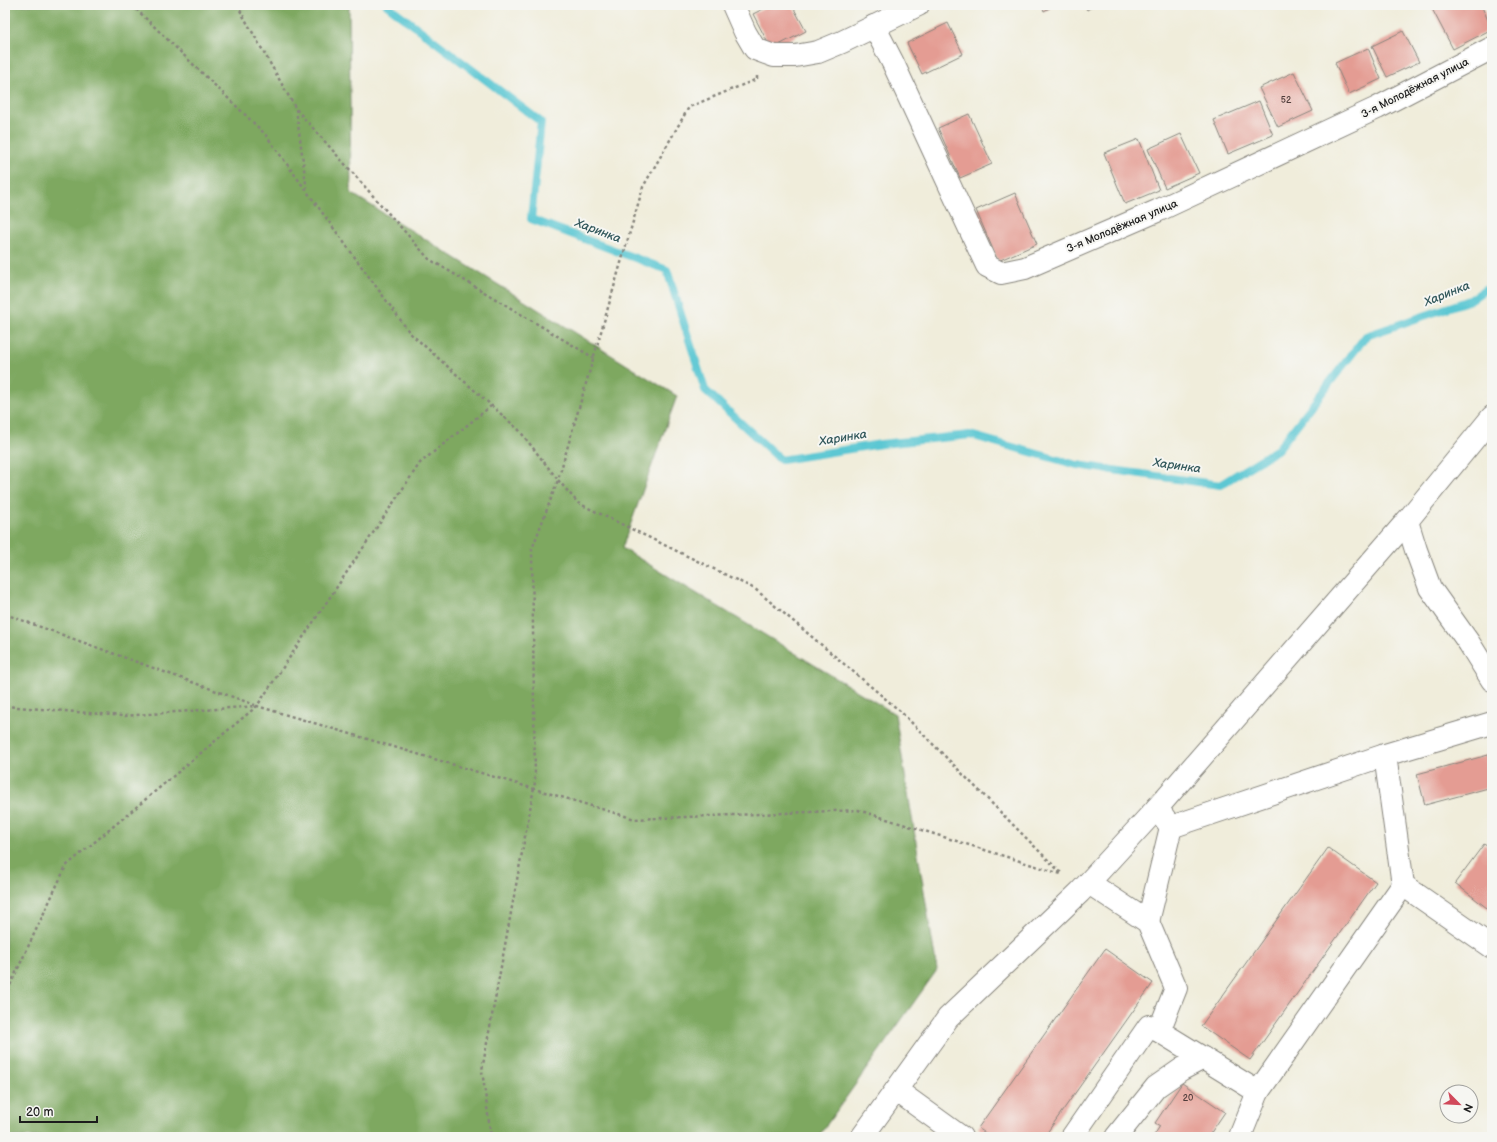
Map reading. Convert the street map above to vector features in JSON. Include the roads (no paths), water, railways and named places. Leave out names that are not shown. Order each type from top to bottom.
[{"type":"street","points":[[733,5],[745,32],[755,49],[774,56],[795,56],[818,52],[918,5]]},
{"type":"street","name":"3-я Молодёжная улица","points":[[874,26],[893,63],[987,266],[1001,273],[1025,268],[1157,211],[1377,108],[1492,48]]},
{"type":"street","points":[[862,1137],[948,1018],[1084,887],[1157,808],[1407,521],[1492,417]]},
{"type":"street","points":[[1407,521],[1430,588],[1469,643],[1492,680]]},
{"type":"street","points":[[1171,827],[1385,755],[1492,723]]},
{"type":"street","points":[[1242,1137],[1241,1134],[1258,1092],[1403,885],[1385,755]]},
{"type":"street","points":[[1157,808],[1171,827],[1148,922],[1176,988],[1159,1031]]},
{"type":"street","points":[[1403,885],[1492,947]]},
{"type":"street","points":[[1084,887],[1148,922]]},
{"type":"street","points":[[1072,1137],[1149,1026],[1258,1092]]},
{"type":"street","points":[[1116,1137],[1156,1087],[1182,1069],[1203,1058]]},
{"type":"street","points":[[896,1090],[961,1137]]},
{"type":"waterway","name":"Харинка","points":[[387,5],[541,122],[531,219],[667,270],[705,390],[781,460],[881,444],[970,435],[1077,465],[1220,485],[1278,449],[1366,336],[1470,300],[1492,285]]}]
